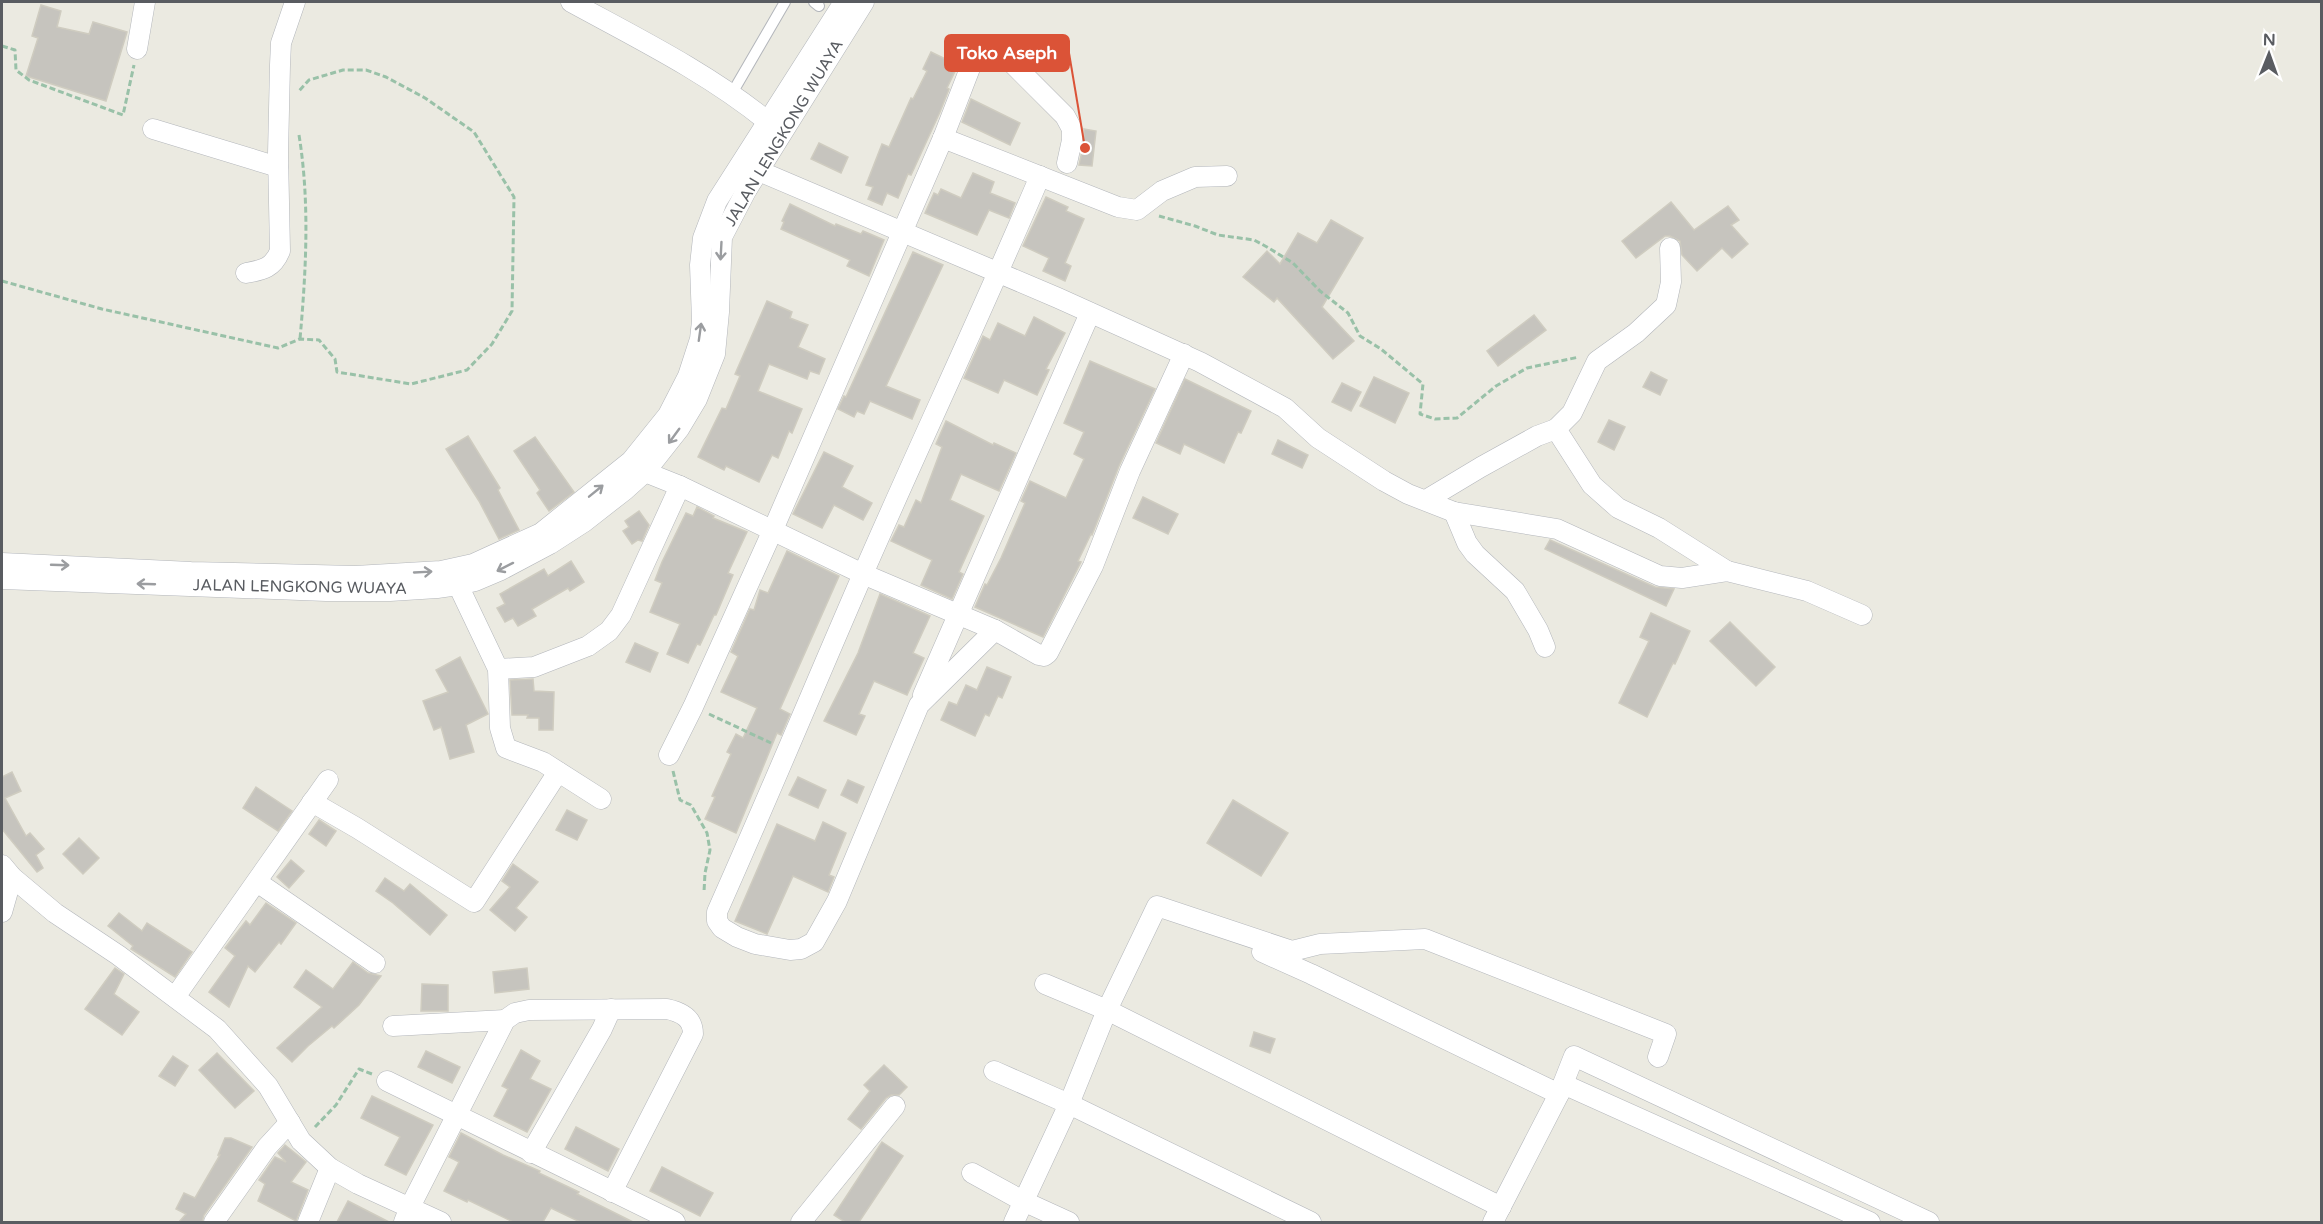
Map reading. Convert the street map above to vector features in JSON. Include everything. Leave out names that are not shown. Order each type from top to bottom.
[{"type":"street","points":[[137,49],[145,2]]},
{"type":"street","points":[[246,273],[262,270],[274,264],[280,251],[278,167],[281,43],[295,2]]},
{"type":"street","points":[[571,2],[668,56],[731,95],[767,121]]},
{"type":"street","name":"JALAN LENGKONG WUAYA","points":[[2,563],[191,572],[355,576],[441,571],[473,564],[541,533],[638,467],[668,415],[688,376],[700,339],[702,321],[700,265],[703,238],[717,201],[844,2]]},
{"type":"street","name":"JALAN LENGKONG WUAYA","points":[[2,579],[336,591],[390,591],[458,585],[475,581],[501,570],[550,544],[584,522],[638,467],[680,429],[715,354],[722,237],[759,171],[864,2]]},
{"type":"street","points":[[669,755],[772,532],[943,138],[980,47],[985,46],[1010,61],[1065,116],[1072,129],[1067,163]]},
{"type":"street","points":[[153,129],[278,167]]},
{"type":"street","points":[[943,138],[1118,207],[1137,210],[1162,191],[1195,177],[1227,176]]},
{"type":"street","points":[[759,171],[1184,354],[1285,408],[1318,438],[1408,494],[1454,512],[1557,529],[1659,576],[1668,578],[1700,576],[1727,571]]},
{"type":"street","points":[[1040,176],[999,273],[863,574],[716,917],[722,928],[737,937],[755,944],[790,950],[809,946],[819,937],[852,866],[919,705],[1090,313]]},
{"type":"street","points":[[1426,500],[1537,436],[1556,429],[1572,413],[1597,361],[1666,305],[1671,282],[1670,248]]},
{"type":"street","points":[[638,467],[863,574],[995,630],[1045,656],[1051,650],[1093,566],[1130,471],[1184,354]]},
{"type":"street","points":[[1556,429],[1592,485],[1618,508],[1659,528],[1727,571],[1807,591],[1862,615]]},
{"type":"street","points":[[498,669],[534,667],[588,646],[609,632],[621,615],[680,486]]},
{"type":"street","points":[[1454,512],[1467,543],[1475,554],[1515,591],[1538,630],[1545,647]]},
{"type":"street","points":[[458,585],[498,669],[500,728],[506,747],[543,762],[601,799]]},
{"type":"street","points":[[919,705],[995,630]]},
{"type":"street","points":[[312,802],[474,902],[558,772]]},
{"type":"street","points":[[175,997],[328,780]]},
{"type":"street","points":[[2,912],[7,871]]},
{"type":"street","points":[[7,871],[55,913],[118,955],[217,1029],[268,1086],[301,1141],[330,1168],[407,1215],[441,1222]]},
{"type":"street","points":[[257,882],[375,963]]},
{"type":"street","points":[[1014,1222],[1069,1104],[1107,1010],[1157,906]]},
{"type":"street","points":[[1157,906],[1292,951],[1320,944],[1425,939],[1666,1034],[1658,1058]]},
{"type":"street","points":[[1157,906],[1561,1089],[1870,1222]]},
{"type":"street","points":[[1045,984],[1107,1010],[1497,1215],[1561,1089],[1574,1056],[1929,1222]]},
{"type":"street","points":[[531,1153],[602,1029],[611,1009]]},
{"type":"street","points":[[407,1215],[505,1020],[515,1013],[529,1010],[667,1009],[679,1012],[691,1023],[693,1034],[612,1192]]},
{"type":"street","points":[[393,1026],[505,1020]]},
{"type":"street","points":[[994,1071],[1069,1104],[1311,1222]]},
{"type":"street","points":[[387,1081],[675,1222]]},
{"type":"street","points":[[801,1222],[895,1106]]},
{"type":"street","points":[[214,1222],[267,1147],[290,1122]]},
{"type":"street","points":[[308,1222],[330,1168]]},
{"type":"street","points":[[972,1173],[1023,1201],[1069,1222]]},
{"type":"lane","points":[[731,95],[785,2]]},
{"type":"path","points":[[2,46],[15,50],[16,70],[29,80],[123,115],[137,49]]},
{"type":"path","points":[[2,281],[102,309],[278,348],[300,339],[319,340],[335,359],[337,372],[411,384],[467,370],[492,344],[512,311],[513,197],[474,132],[425,98],[386,76],[366,70],[343,70],[309,80],[298,94]]},
{"type":"path","points":[[299,135],[304,167],[306,220],[306,279],[300,339]]},
{"type":"path","points":[[1137,210],[1195,226],[1218,235],[1254,240],[1293,263],[1320,291],[1348,313],[1360,336],[1423,384],[1420,414],[1435,419],[1457,418],[1496,386],[1527,368],[1613,350]]},
{"type":"path","points":[[693,707],[789,751]]},
{"type":"path","points":[[669,755],[680,800],[691,805],[698,814],[709,840],[710,850],[705,873],[704,894]]},
{"type":"path","points":[[301,1141],[336,1105],[359,1069],[387,1081]]},
{"type":"building","points":[[41,5],[61,11],[57,27],[89,34],[93,22],[127,32],[106,101],[26,76],[38,38],[32,36]]},
{"type":"building","points":[[931,52],[958,65],[947,88],[949,89],[940,112],[911,175],[908,174],[898,198],[887,193],[882,205],[868,199],[873,187],[866,185],[882,144],[889,147],[911,98],[913,99],[927,71],[923,69]]},
{"type":"building","points":[[971,99],[1020,123],[1010,145],[962,122]]},
{"type":"building","points":[[1084,129],[1096,131],[1092,166],[1079,165]]},
{"type":"building","points":[[819,143],[848,157],[841,173],[811,159]]},
{"type":"building","points":[[973,173],[994,182],[990,193],[1015,203],[1009,218],[989,210],[977,235],[925,213],[934,193],[938,195],[941,189],[961,198]]},
{"type":"building","points":[[1046,197],[1068,207],[1066,211],[1084,219],[1065,263],[1071,266],[1065,281],[1043,271],[1049,258],[1023,246]]},
{"type":"building","points":[[1671,202],[1694,230],[1728,206],[1739,220],[1731,225],[1748,244],[1732,258],[1722,248],[1697,271],[1682,255],[1680,241],[1670,236],[1665,236],[1636,258],[1622,241]]},
{"type":"building","points":[[790,204],[835,226],[836,224],[861,234],[863,231],[884,240],[869,276],[847,266],[850,260],[781,229]]},
{"type":"building","points":[[1331,220],[1363,238],[1322,307],[1354,341],[1333,359],[1277,298],[1274,302],[1243,277],[1267,251],[1280,264],[1298,233],[1317,243]]},
{"type":"building","points":[[913,252],[943,265],[886,386],[920,400],[912,419],[870,401],[864,414],[857,411],[854,417],[838,409],[844,396],[846,397]]},
{"type":"building","points":[[767,301],[792,312],[790,318],[808,325],[798,347],[825,359],[819,374],[810,371],[807,379],[769,364],[758,391],[802,409],[792,433],[789,431],[778,458],[772,455],[759,482],[726,466],[724,470],[698,457],[722,408],[726,409],[740,376],[735,374]]},
{"type":"building","points":[[1534,315],[1546,330],[1498,366],[1487,351]]},
{"type":"building","points":[[1034,317],[1065,333],[1046,369],[1049,370],[1037,395],[1004,380],[998,393],[964,378],[983,336],[990,340],[998,323],[1025,336]]},
{"type":"building","points":[[1090,361],[1155,389],[1119,466],[1092,535],[1078,561],[1081,562],[1043,637],[975,607],[985,584],[987,585],[1001,558],[1025,503],[1021,501],[1030,481],[1066,498],[1084,459],[1074,454],[1084,432],[1064,423]]},
{"type":"building","points":[[1651,372],[1667,380],[1660,395],[1643,387]]},
{"type":"building","points":[[1374,377],[1409,393],[1395,423],[1360,406]]},
{"type":"building","points":[[1185,379],[1251,411],[1241,433],[1238,432],[1224,463],[1184,444],[1180,454],[1156,443]]},
{"type":"building","points":[[1342,383],[1361,392],[1351,411],[1332,402]]},
{"type":"building","points":[[1609,420],[1625,427],[1614,450],[1598,442]]},
{"type":"building","points":[[946,421],[993,445],[994,443],[1016,453],[999,491],[961,474],[950,500],[984,516],[959,572],[963,574],[952,599],[921,585],[932,560],[891,541],[899,525],[904,527],[916,500],[921,503],[942,447],[936,444]]},
{"type":"building","points":[[468,436],[500,488],[498,490],[519,530],[499,539],[479,501],[446,449]]},
{"type":"building","points":[[535,437],[574,492],[549,511],[537,493],[540,490],[514,451]]},
{"type":"building","points":[[1278,440],[1308,455],[1302,468],[1272,454]]},
{"type":"building","points":[[824,452],[853,466],[842,487],[872,503],[863,520],[834,505],[822,528],[793,514]]},
{"type":"building","points":[[1143,497],[1178,514],[1168,534],[1133,518]]},
{"type":"building","points":[[697,507],[714,516],[713,518],[747,532],[728,573],[733,575],[716,615],[688,663],[667,654],[680,624],[650,612],[662,583],[655,580],[662,562],[686,513],[693,516]]},
{"type":"building","points":[[639,511],[649,525],[642,541],[638,540],[632,544],[623,531],[629,527],[625,521]]},
{"type":"building","points":[[1550,540],[1655,587],[1674,589],[1666,606],[1545,549]]},
{"type":"building","points":[[787,551],[839,576],[780,709],[790,714],[781,735],[777,733],[736,833],[705,819],[715,797],[712,796],[731,754],[727,752],[736,734],[743,738],[757,708],[721,692],[738,656],[731,652],[750,609],[754,610],[760,590],[768,593]]},
{"type":"building","points":[[571,561],[584,582],[570,591],[568,588],[532,609],[536,616],[518,626],[513,618],[505,622],[497,608],[505,604],[500,594],[544,569],[548,576]]},
{"type":"building","points":[[880,594],[930,616],[913,653],[924,658],[907,695],[874,681],[859,714],[865,716],[856,735],[824,721],[858,653]]},
{"type":"building","points":[[1651,613],[1690,631],[1647,717],[1619,703],[1649,641],[1640,637]]},
{"type":"building","points":[[1730,622],[1775,667],[1756,686],[1710,641]]},
{"type":"building","points":[[635,643],[658,653],[650,672],[626,662]]},
{"type":"building","points":[[460,657],[488,714],[466,725],[474,752],[450,759],[441,727],[434,730],[423,701],[448,692],[436,670]]},
{"type":"building","points":[[987,667],[1011,677],[1002,698],[998,696],[989,716],[985,714],[975,736],[941,720],[949,702],[957,705],[966,685],[977,690]]},
{"type":"building","points":[[533,679],[534,691],[554,692],[553,730],[539,730],[539,718],[512,715],[510,680]]},
{"type":"building","points":[[12,772],[21,791],[5,798],[26,836],[30,833],[44,849],[36,855],[43,868],[37,872],[2,829],[2,777]]},
{"type":"building","points":[[798,777],[826,790],[818,808],[789,795]]},
{"type":"building","points":[[848,780],[864,787],[857,803],[841,795]]},
{"type":"building","points":[[256,787],[292,811],[278,831],[243,808]]},
{"type":"building","points":[[1233,800],[1288,833],[1261,876],[1207,843]]},
{"type":"building","points":[[567,810],[587,820],[577,840],[556,830]]},
{"type":"building","points":[[319,820],[336,831],[326,846],[309,834]]},
{"type":"building","points":[[823,822],[846,833],[829,875],[834,877],[828,892],[793,876],[767,934],[735,921],[777,824],[815,841]]},
{"type":"building","points":[[79,838],[99,858],[83,874],[63,854]]},
{"type":"building","points":[[291,860],[304,871],[289,888],[277,877]]},
{"type":"building","points":[[513,864],[538,882],[516,908],[527,917],[515,931],[490,910],[510,887],[502,881]]},
{"type":"building","points":[[385,878],[404,891],[410,884],[447,915],[430,935],[376,891]]},
{"type":"building","points":[[266,903],[296,923],[281,944],[279,942],[255,972],[248,966],[229,1007],[209,992],[235,956],[225,948],[246,921],[250,925]]},
{"type":"building","points":[[119,913],[142,931],[147,923],[192,952],[175,977],[131,949],[133,946],[108,926]]},
{"type":"building","points":[[353,962],[368,973],[381,976],[359,1005],[334,1028],[332,1026],[308,1046],[292,1062],[277,1048],[322,1007],[294,987],[306,970],[333,989]]},
{"type":"building","points":[[115,968],[124,974],[114,994],[139,1012],[122,1035],[85,1009]]},
{"type":"building","points":[[527,968],[529,989],[495,993],[493,972]]},
{"type":"building","points":[[422,984],[448,985],[448,1011],[421,1011]]},
{"type":"building","points":[[1254,1032],[1275,1039],[1270,1053],[1250,1046]]},
{"type":"building","points":[[521,1050],[540,1061],[530,1079],[551,1089],[527,1132],[494,1116],[508,1089],[502,1086]]},
{"type":"building","points":[[426,1051],[460,1067],[452,1083],[418,1067]]},
{"type":"building","points":[[217,1053],[254,1091],[235,1108],[199,1070]]},
{"type":"building","points":[[173,1056],[188,1066],[175,1086],[159,1076]]},
{"type":"building","points":[[884,1065],[907,1087],[899,1095],[886,1098],[861,1129],[848,1119],[870,1091],[864,1085]]},
{"type":"building","points":[[372,1096],[433,1125],[406,1175],[385,1165],[400,1137],[361,1118]]},
{"type":"building","points":[[576,1127],[619,1149],[608,1171],[565,1149]]},
{"type":"building","points":[[461,1133],[540,1171],[539,1173],[579,1192],[577,1194],[633,1222],[580,1222],[551,1208],[543,1222],[513,1222],[444,1191],[459,1162],[449,1157]]},
{"type":"building","points":[[225,1138],[231,1138],[252,1147],[204,1215],[202,1222],[179,1222],[186,1214],[176,1209],[184,1193],[195,1198],[220,1155],[218,1155]]},
{"type":"building","points":[[882,1142],[903,1156],[859,1222],[845,1222],[834,1215]]},
{"type":"building","points":[[285,1145],[306,1162],[291,1182],[308,1190],[296,1221],[258,1201],[265,1184],[259,1180],[275,1157],[286,1162],[278,1153]]},
{"type":"building","points":[[662,1167],[713,1193],[700,1216],[650,1191]]},
{"type":"building","points":[[348,1201],[389,1222],[337,1222]]},
{"type":"place","name":"Toko Aseph","points":[[1085,148]]}]
